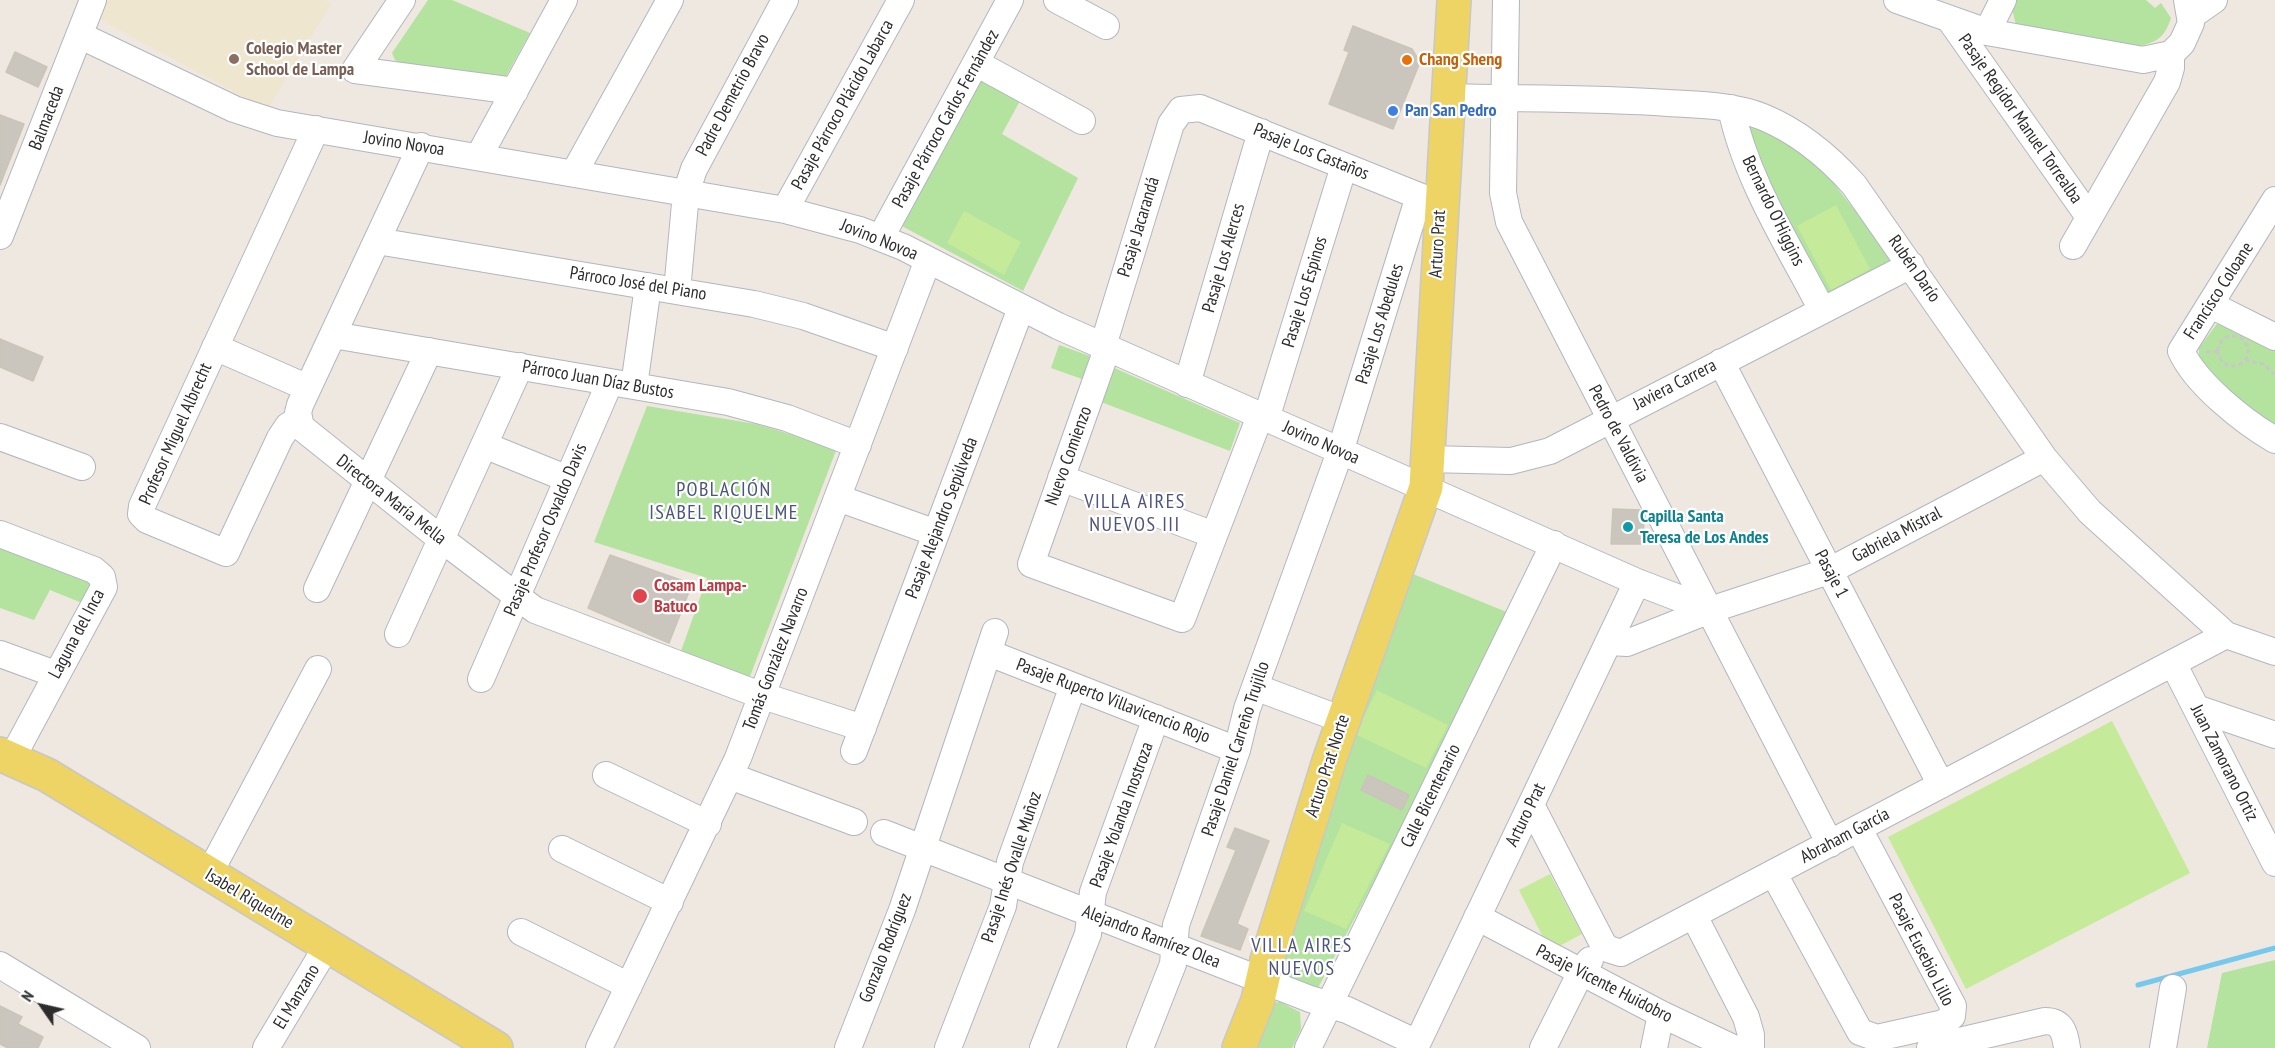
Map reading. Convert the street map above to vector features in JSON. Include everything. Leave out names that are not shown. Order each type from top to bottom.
[{"type":"main road","name":"Arturo Prat","points":[[1426,473],[1430,200],[1447,97],[1454,0]]},
{"type":"main road","name":"Arturo Prat Norte","points":[[1239,1048],[1343,720],[1426,473]]},
{"type":"main road","name":"Isabel Riquelme","points":[[6,756],[48,776],[496,1048]]},
{"type":"street","points":[[402,0],[356,70],[514,91]]},
{"type":"street","points":[[479,156],[564,0]]},
{"type":"street","points":[[574,173],[670,0]]},
{"type":"street","name":"Padre Demetrio Bravo","points":[[677,291],[687,193],[700,154],[784,0]]},
{"type":"street","name":"Pasaje Párroco Plácido Labarca","points":[[784,210],[901,0]]},
{"type":"street","name":"Pasaje Párroco Carlos Fernández","points":[[881,237],[1010,0]]},
{"type":"street","points":[[1058,0],[1106,27]]},
{"type":"street","name":"Pedro de Valdivia","points":[[1506,0],[1503,193],[1509,222],[1830,844]]},
{"type":"street","points":[[1897,0],[1987,32],[2134,59],[2152,60],[2171,54],[2186,37],[2189,8],[2214,0]]},
{"type":"street","points":[[1987,32],[2003,0]]},
{"type":"street","name":"Balmaceda","points":[[0,236],[6,206],[79,35],[90,1]]},
{"type":"street","name":"Pasaje Regidor Manuel Torrealba","points":[[1950,20],[2090,217]]},
{"type":"street","name":"Jovino Novoa","points":[[79,35],[234,109],[277,123],[784,210],[881,237],[1021,308],[1340,452],[1426,473],[1554,544],[1637,582]]},
{"type":"street","points":[[2073,246],[2167,82],[2171,68],[2171,54]]},
{"type":"street","points":[[976,63],[1082,121]]},
{"type":"street","name":"Rubén Darío","points":[[1447,97],[1641,101],[1731,108],[1755,114],[1781,125],[1827,158],[1854,185],[2044,458],[2090,512],[2226,635],[2275,652]]},
{"type":"street","name":"Pasaje Los Castaños","points":[[1181,110],[1200,108],[1430,200]]},
{"type":"street","name":"Bernardo O'Higgins","points":[[1731,108],[1741,145],[1755,180],[1822,310]]},
{"type":"street","name":"Pasaje Jacarandá","points":[[1105,347],[1171,124],[1181,110]]},
{"type":"street","name":"Profesor Miguel Albrecht","points":[[298,420],[288,426],[280,438],[226,553],[144,517],[142,506],[316,129]]},
{"type":"street","name":"Pasaje Los Alerces","points":[[1187,384],[1261,132]]},
{"type":"street","points":[[298,420],[300,405],[421,146]]},
{"type":"street","name":"Pasaje Los Espinos","points":[[1263,417],[1344,166]]},
{"type":"street","name":"Pasaje Los Abedules","points":[[1340,452],[1430,200]]},
{"type":"street","name":"Francisco Coloane","points":[[2271,217],[2181,351],[2195,372],[2219,397],[2249,423],[2275,440]]},
{"type":"street","name":"Párroco José del Piano","points":[[377,241],[777,309],[895,348]]},
{"type":"street","name":"Tomás González Navarro","points":[[599,1048],[730,776],[763,696],[928,260]]},
{"type":"street","name":"Javiera Carrera","points":[[1426,473],[1523,459],[1550,451],[1911,265]]},
{"type":"street","name":"Pasaje Profesor Osvaldo Davis","points":[[481,679],[568,479],[622,384],[648,286]]},
{"type":"street","points":[[2211,305],[2275,338]]},
{"type":"street","name":"Pasaje Alejandro Sepúlveda","points":[[763,696],[859,740],[1021,308]]},
{"type":"street","name":"Párroco Juan Díaz Bustos","points":[[333,335],[749,406],[858,445]]},
{"type":"street","points":[[215,347],[308,388]]},
{"type":"street","name":"Nuevo Comienzo","points":[[1105,347],[1030,564],[1182,619],[1214,535]]},
{"type":"street","points":[[317,589],[429,351]]},
{"type":"street","name":"Pasaje 1","points":[[1721,362],[1941,785]]},
{"type":"street","points":[[398,634],[520,366]]},
{"type":"street","points":[[1061,478],[1214,535],[1263,417]]},
{"type":"street","name":"Directora María Mella","points":[[298,420],[306,433],[516,598],[546,616],[763,696]]},
{"type":"street","points":[[0,436],[82,467]]},
{"type":"street","points":[[484,445],[568,479]]},
{"type":"street","name":"Pasaje Daniel Carreño Trujillo","points":[[1140,1048],[1173,964],[1176,926],[1237,750],[1255,687],[1340,452]]},
{"type":"street","name":"Gabriela Mistral","points":[[1609,642],[1628,643],[1710,610],[1829,571],[2044,458]]},
{"type":"street","points":[[838,498],[936,533]]},
{"type":"street","name":"Laguna del Inca","points":[[0,534],[94,570],[104,582],[103,592],[6,756]]},
{"type":"street","name":"Calle Bicentenario","points":[[1308,1048],[1554,544]]},
{"type":"street","points":[[1637,582],[1710,610]]},
{"type":"street","name":"Arturo Prat","points":[[1416,1046],[1637,582]]},
{"type":"street","name":"Abraham García","points":[[1604,944],[1614,952],[1628,952],[2226,635]]},
{"type":"street","name":"Pasaje Ruperto Villavicencio Rojo","points":[[922,848],[992,642],[1073,686],[1237,750]]},
{"type":"street","points":[[0,654],[55,674]]},
{"type":"street","name":"Juan Zamorano Ortiz","points":[[2173,663],[2275,863]]},
{"type":"street","points":[[209,874],[318,669]]},
{"type":"street","name":"Pasaje Inés Ovalle Muñoz","points":[[948,1048],[1003,906],[1010,862],[1073,686]]},
{"type":"street","points":[[1255,687],[1343,720]]},
{"type":"street","points":[[2196,708],[2275,735]]},
{"type":"street","name":"Pasaje Yolanda Inostroza","points":[[1043,1048],[1088,934],[1094,892],[1156,718]]},
{"type":"street","points":[[606,775],[708,824]]},
{"type":"street","points":[[730,776],[854,822]]},
{"type":"street","points":[[1531,805],[1604,944],[1581,972],[1543,1048]]},
{"type":"street","name":"Pasaje Eusebio Lillo","points":[[1774,874],[1860,1032],[1877,1038],[1944,1023],[1952,1016],[1953,1006],[1859,829]]},
{"type":"street","name":"Alejandro Ramírez Olea","points":[[884,833],[1262,981],[1347,1010],[1416,1046]]},
{"type":"street","name":"Gonzalo Rodríguez","points":[[848,1048],[902,910],[922,848]]},
{"type":"street","points":[[562,849],[670,902]]},
{"type":"street","points":[[1694,916],[1746,1017],[1751,1035],[1751,1048]]},
{"type":"street","name":"Pasaje Vicente Huidobro","points":[[1477,917],[1661,1014],[1732,1048]]},
{"type":"street","points":[[521,932],[629,986]]},
{"type":"street","name":"El Manzano","points":[[266,1048],[327,946]]},
{"type":"street","points":[[0,965],[137,1048]]},
{"type":"street","points":[[2163,1048],[2174,988]]},
{"type":"street","points":[[1654,1048],[1661,1014]]},
{"type":"street","points":[[1930,1048],[2050,1021],[2062,1028],[2067,1048]]},
{"type":"path","points":[[2245,360],[2248,348],[2242,339],[2233,336],[2220,344],[2219,354],[2227,365],[2236,366],[2245,360],[2264,364],[2275,374]]},
{"type":"shaded area","name":"Colegio Master School de Lampa","points":[[105,0],[325,0],[331,4],[267,110],[103,21],[99,15]]},
{"type":"green space","points":[[428,0],[452,0],[530,33],[506,76],[502,79],[403,64],[395,60],[392,53]]},
{"type":"green space","points":[[2017,0],[2146,0],[2155,8],[2161,3],[2171,18],[2160,37],[2141,46],[2016,25],[2012,9]]},
{"type":"green space","points":[[980,73],[1022,97],[1002,134],[1078,178],[1023,291],[900,225]]},
{"type":"green space","points":[[1744,121],[1790,139],[1827,175],[1894,260],[1825,297],[1755,150]]},
{"type":"green space","points":[[1836,205],[1870,269],[1831,290],[1797,226]]},
{"type":"green space","points":[[964,211],[1021,242],[1004,275],[947,243]]},
{"type":"green space","points":[[2219,321],[2275,350],[2275,430],[2244,409],[2199,362],[2199,348]]},
{"type":"green space","points":[[1059,345],[1090,356],[1082,379],[1051,368]]},
{"type":"green space","points":[[1112,367],[1240,423],[1230,451],[1101,402]]},
{"type":"green space","points":[[647,406],[756,424],[837,448],[749,679],[681,651],[707,578],[594,542]]},
{"type":"green space","points":[[0,544],[93,576],[87,605],[50,590],[34,620],[0,608]]},
{"type":"green space","points":[[1413,574],[1514,615],[1318,988],[1305,985],[1277,970],[1325,812]]},
{"type":"green space","points":[[1377,690],[1448,725],[1426,768],[1355,734]]},
{"type":"green space","points":[[2112,721],[2190,873],[1966,989],[1888,837]]},
{"type":"green space","points":[[1342,823],[1390,844],[1346,929],[1304,911]]},
{"type":"green space","points":[[1550,874],[1582,934],[1550,951],[1519,890]]},
{"type":"green space","points":[[2275,960],[2275,1048],[2207,1048],[2222,973]]},
{"type":"green space","points":[[1280,1002],[1300,1012],[1301,1029],[1292,1048],[1252,1048],[1269,1003]]},
{"type":"building","points":[[1353,26],[1412,49],[1420,62],[1393,129],[1329,104],[1349,52],[1344,50]]},
{"type":"building","points":[[15,52],[47,67],[38,87],[6,72]]},
{"type":"building","points":[[0,115],[24,124],[0,185]]},
{"type":"building","points":[[0,339],[43,357],[33,381],[0,367]]},
{"type":"building","name":"Capilla Santa Teresa de Los Andes","points":[[1613,509],[1641,510],[1644,517],[1643,544],[1611,544]]},
{"type":"building","name":"Cosam Lampa- Batuco","points":[[610,555],[692,584],[669,643],[588,608]]},
{"type":"building","points":[[1368,775],[1409,795],[1402,810],[1361,790]]},
{"type":"building","points":[[1235,828],[1269,841],[1237,924],[1248,929],[1240,950],[1201,936],[1236,850],[1227,847]]},
{"type":"building","points":[[0,1006],[22,1017],[18,1024],[43,1037],[38,1048],[8,1048],[0,1044]]},
{"type":"waterway","points":[[2138,985],[2275,948]]},
{"type":"place","name":"Colegio Master School de Lampa","points":[[234,59]]},
{"type":"place","name":"Chang Sheng","points":[[1407,60]]},
{"type":"place","name":"Pan San Pedro","points":[[1393,111]]},
{"type":"place","name":"Capilla Santa Teresa de Los Andes","points":[[1628,527]]},
{"type":"place","name":"Cosam Lampa- Batuco","points":[[640,596]]},
{"type":"district","name":"POBLACIÓN ISABEL RIQUELME","points":[[724,502]]},
{"type":"district","name":"VILLA AIRES NUEVOS III","points":[[1135,514]]},
{"type":"district","name":"VILLA AIRES NUEVOS","points":[[1302,958]]}]
